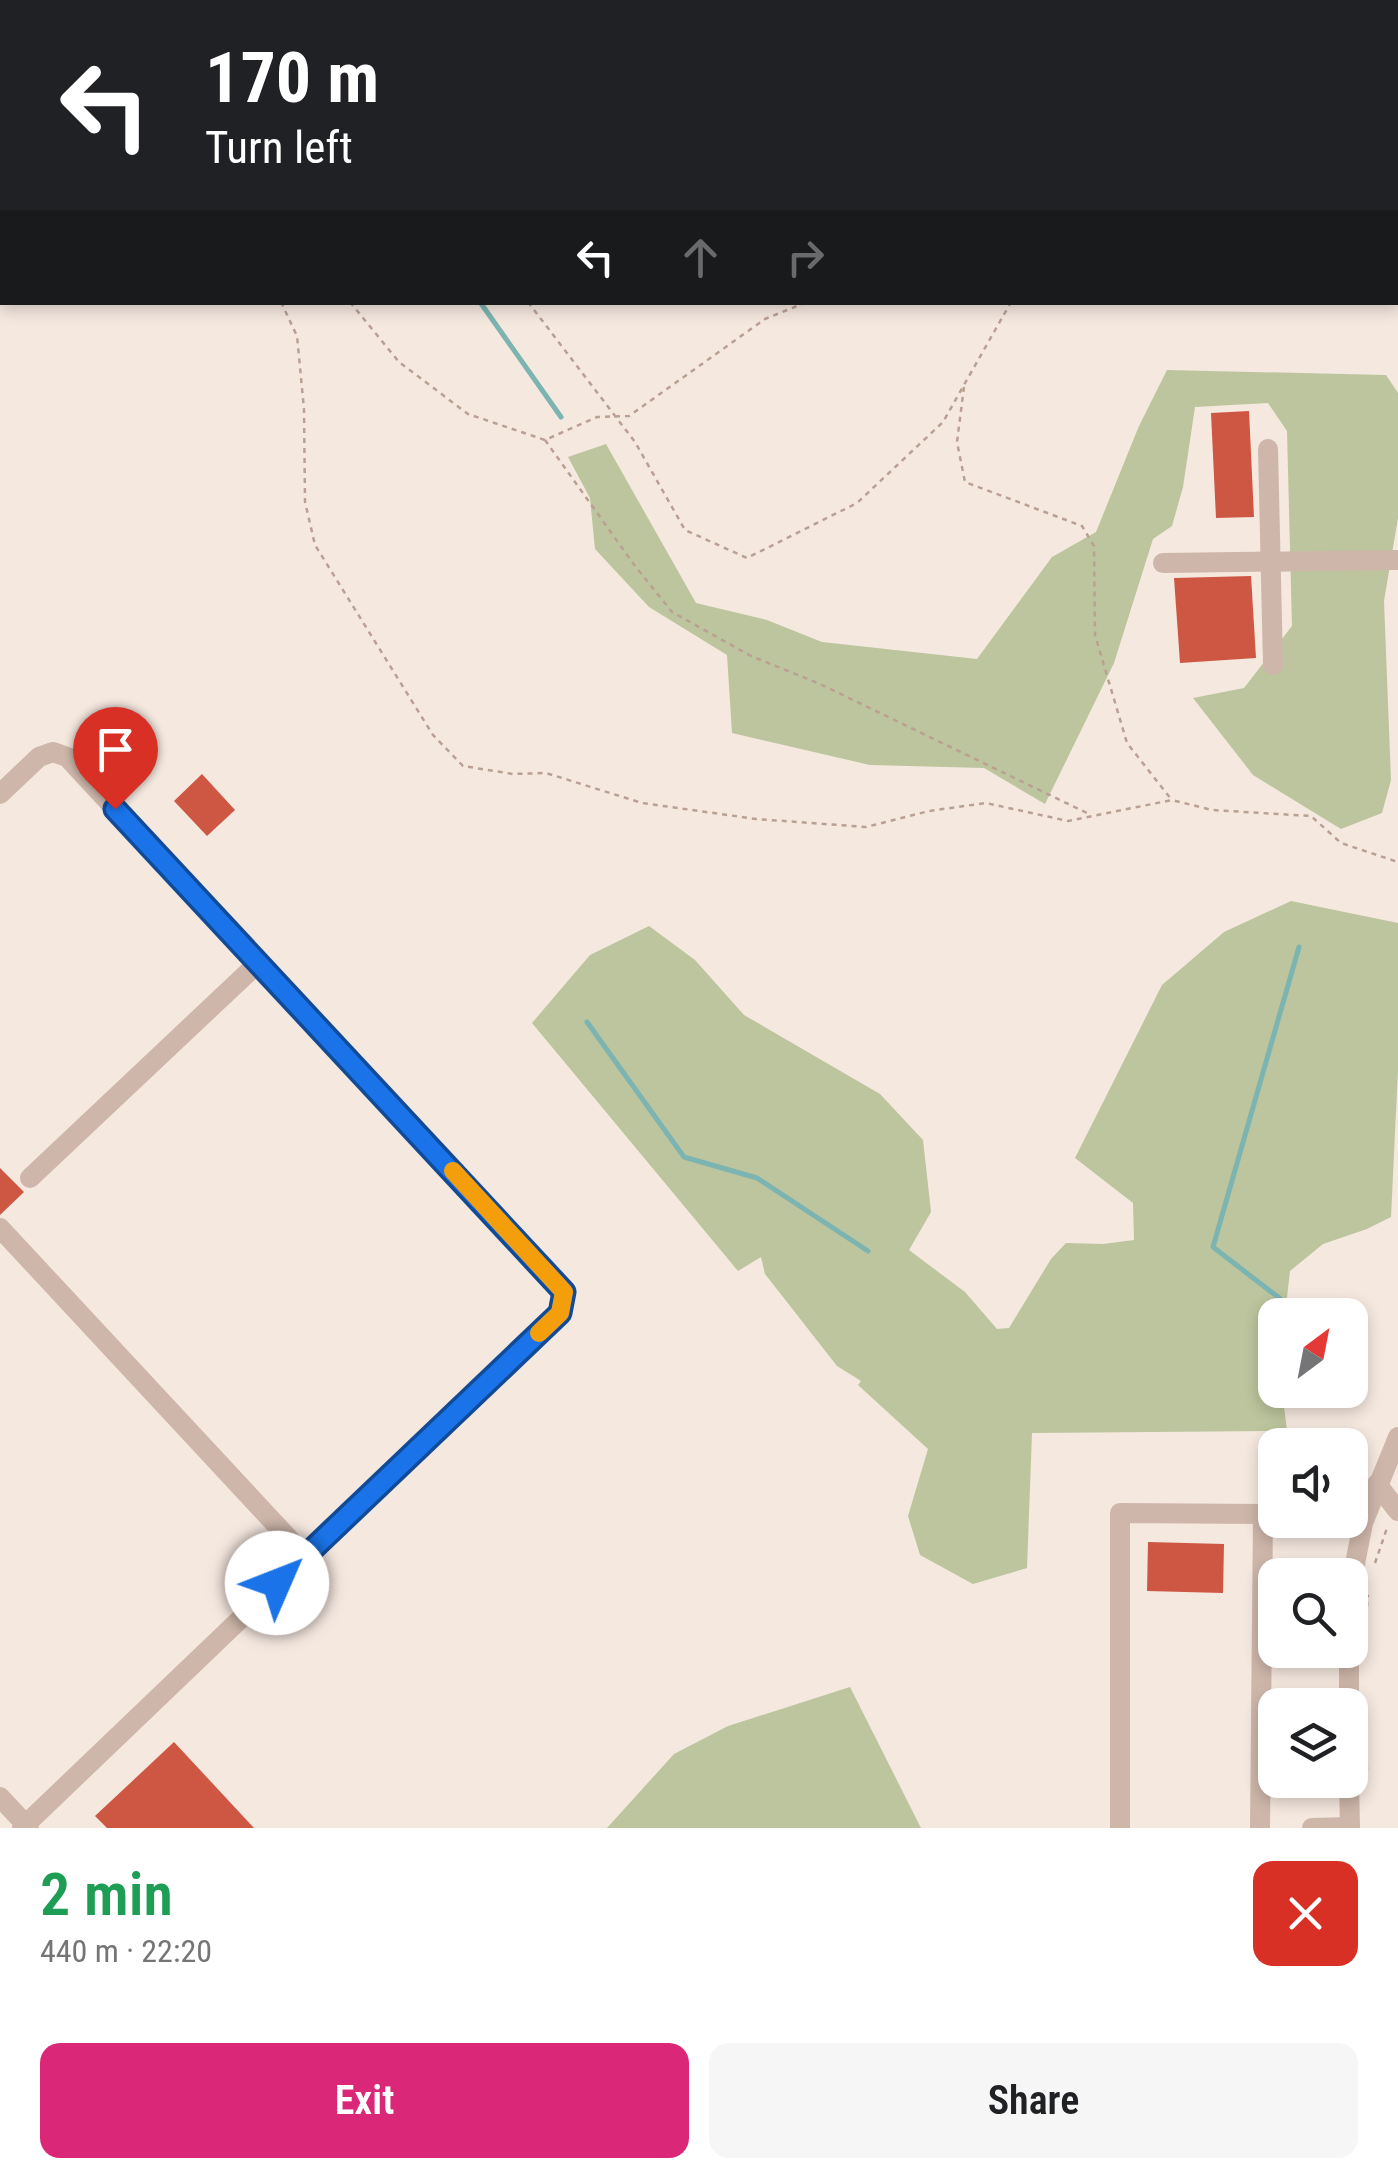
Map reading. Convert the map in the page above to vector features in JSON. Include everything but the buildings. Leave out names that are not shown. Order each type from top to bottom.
[{"type":"street","points":[[1268,449],[1273,665]]},
{"type":"street","points":[[1163,564],[1398,560]]},
{"type":"street","points":[[0,794],[39,757],[54,752],[67,757],[564,1292],[560,1313],[25,1827],[0,1797]]},
{"type":"street","points":[[30,1178],[258,963]]},
{"type":"street","points":[[0,1228],[305,1556]]},
{"type":"street","points":[[1355,1558],[1376,1484],[1398,1437]]},
{"type":"street","points":[[1376,1484],[1396,1509]]},
{"type":"street","points":[[1120,1828],[1120,1513],[1263,1514],[1260,1828]]},
{"type":"street","points":[[1312,1828],[1350,1828],[1350,1798]]},
{"type":"path","points":[[282,305],[297,336],[304,409],[305,502],[315,545],[434,735],[463,766],[513,774],[546,773],[642,802],[756,819],[866,827],[986,802],[1068,822],[1172,800],[1212,810],[1312,816],[1341,843],[1398,862]]},
{"type":"path","points":[[352,305],[399,362],[468,414],[545,440],[634,566],[672,612],[752,656],[837,692],[1093,816]]},
{"type":"path","points":[[530,305],[635,442],[685,530],[748,558],[857,503],[943,422],[1010,305]]},
{"type":"path","points":[[545,440],[597,417],[629,416],[765,319],[800,305]]},
{"type":"path","points":[[964,384],[956,442],[966,482],[1082,526],[1094,546],[1095,635],[1126,742],[1172,800]]},
{"type":"path","points":[[1374,1568],[1396,1509]]},
{"type":"green space","points":[[1167,370],[1386,375],[1398,393],[1398,518],[1384,601],[1391,780],[1382,813],[1341,829],[1253,775],[1193,698],[1244,688],[1292,626],[1287,431],[1268,403],[1195,407],[1183,487],[1172,526],[1153,539],[1114,663],[1045,804],[984,768],[870,765],[732,733],[727,655],[649,607],[595,549],[590,498],[568,457],[606,444],[696,603],[767,620],[822,642],[977,659],[1052,557],[1096,532],[1139,426]]},
{"type":"green space","points":[[1291,901],[1398,923],[1398,1070],[1391,1217],[1323,1244],[1290,1271],[1287,1298],[1258,1298],[1258,1408],[1284,1408],[1287,1428],[1032,1433],[1027,1568],[973,1584],[920,1555],[908,1516],[928,1449],[858,1385],[861,1381],[837,1366],[765,1274],[761,1257],[738,1271],[532,1023],[590,955],[649,926],[695,960],[744,1015],[880,1094],[923,1140],[931,1212],[909,1250],[965,1292],[997,1329],[1009,1328],[1051,1259],[1066,1243],[1134,1240],[1133,1203],[1075,1158],[1162,985],[1224,932]]},
{"type":"green space","points":[[850,1687],[921,1828],[607,1828],[674,1754],[728,1726]]},
{"type":"waterway","points":[[482,305],[561,417]]},
{"type":"waterway","points":[[1279,1298],[1213,1247],[1299,947]]},
{"type":"waterway","points":[[587,1022],[684,1157],[757,1178],[868,1251]]},
{"type":"slow traffic","points":[[453,1171],[564,1292],[560,1313],[539,1333]]},
{"type":"route","points":[[115,809],[564,1292],[560,1313],[277,1583]]}]
